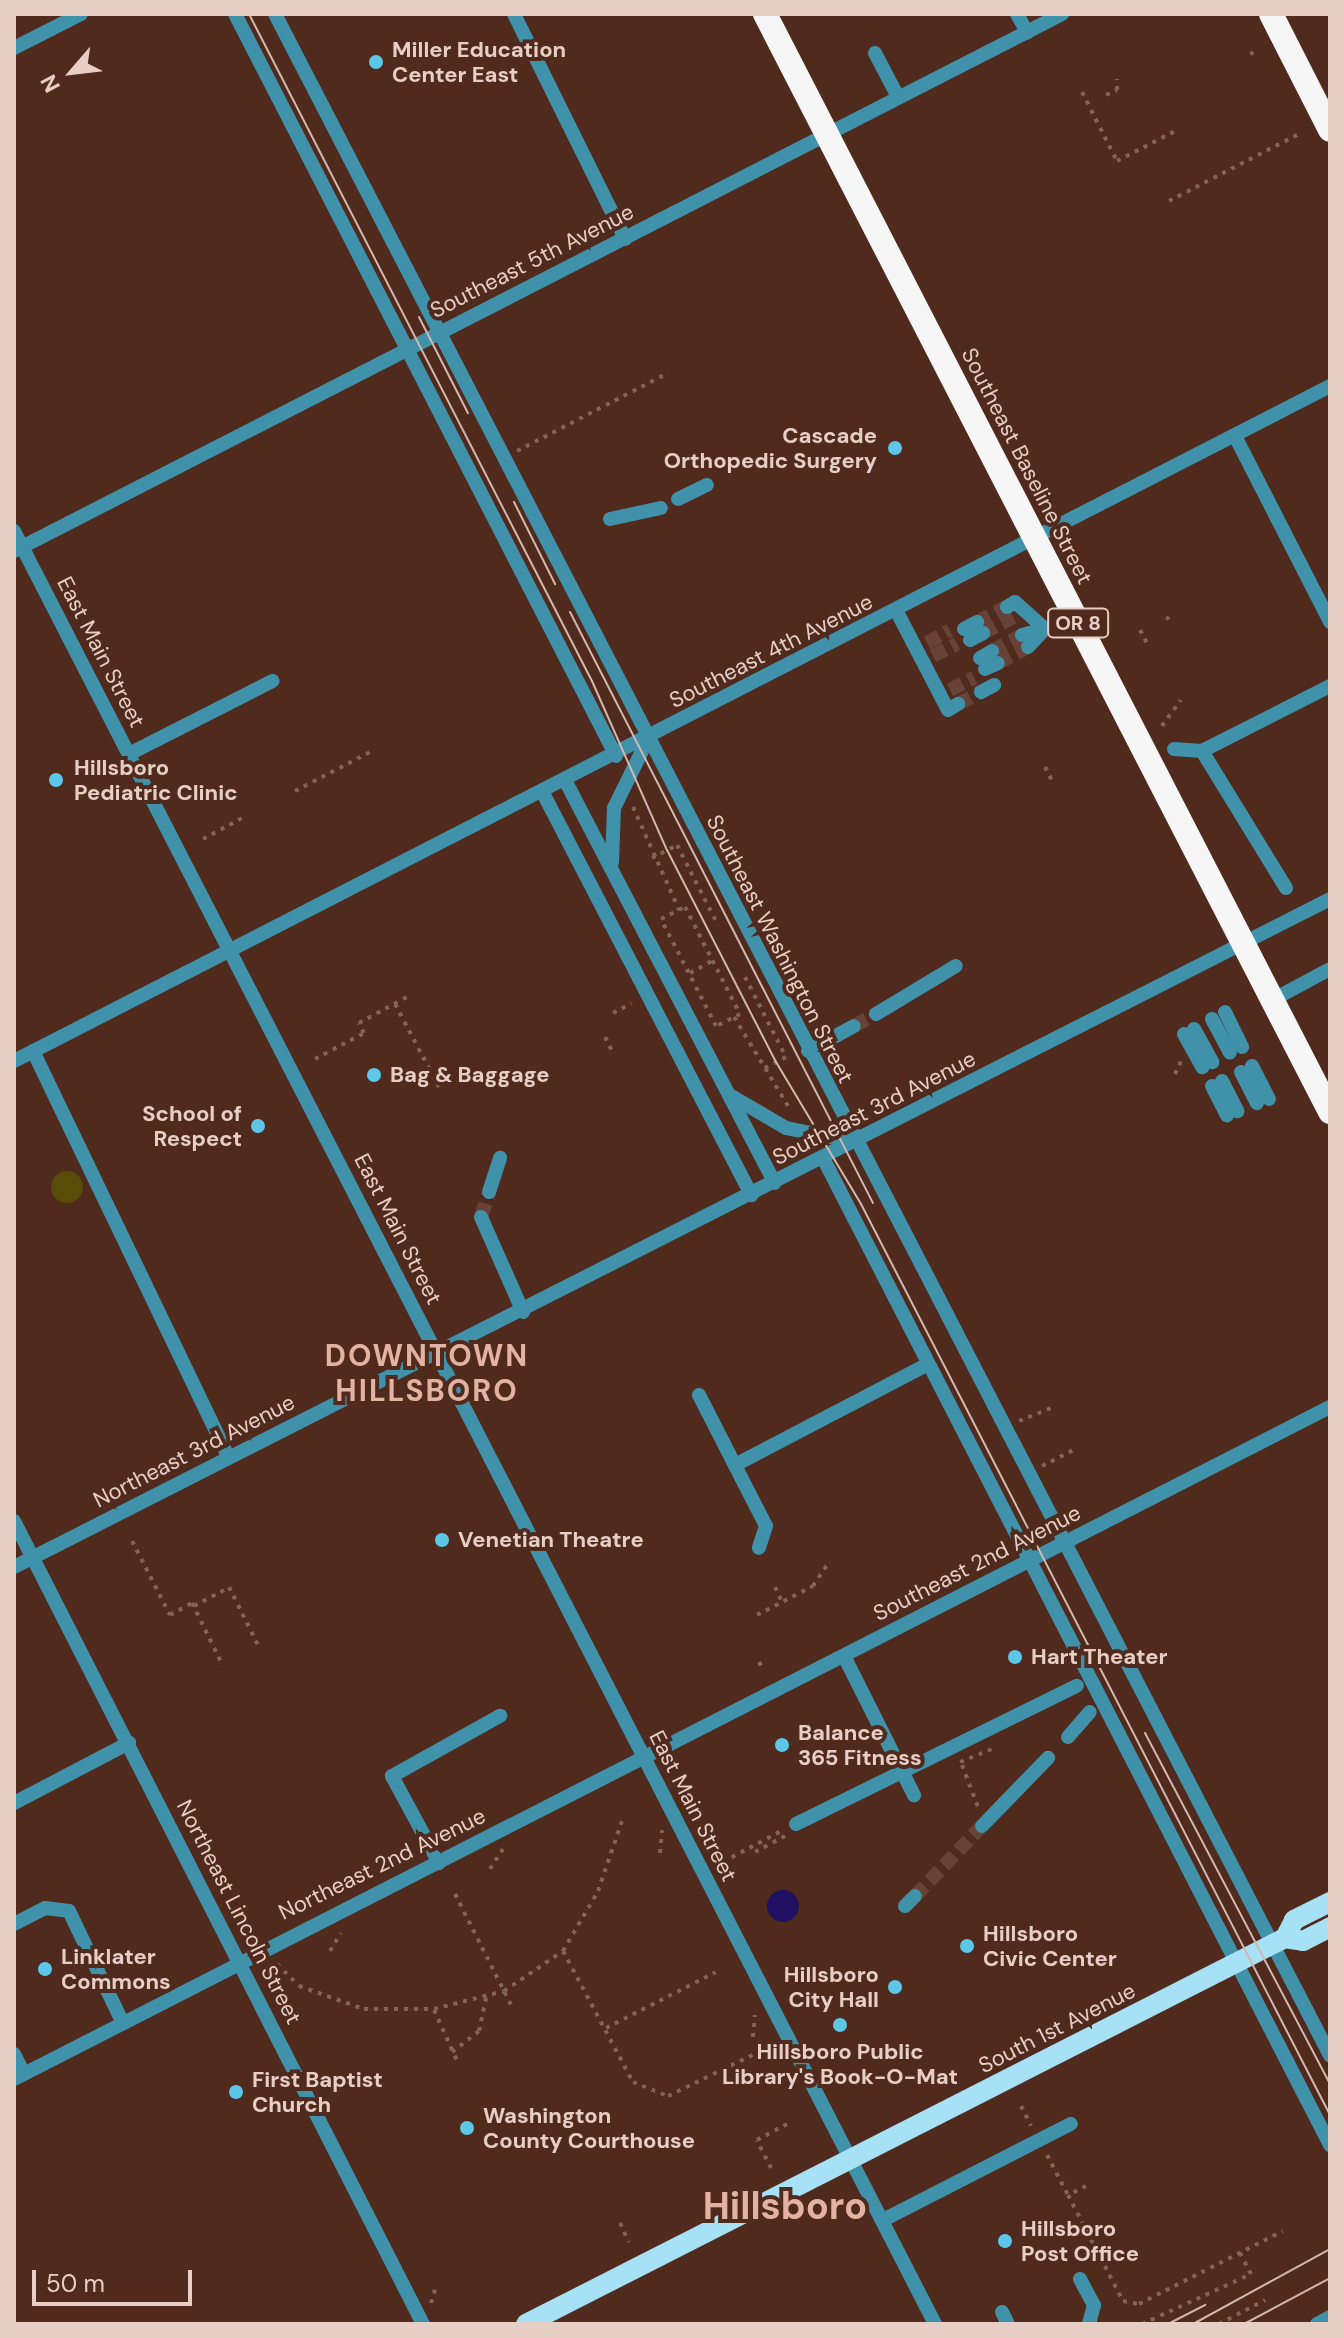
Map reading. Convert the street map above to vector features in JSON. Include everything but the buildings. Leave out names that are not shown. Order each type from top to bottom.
[{"type":"highway","name":"Southeast Baseline Street","points":[[765,14],[1330,1112]]},
{"type":"highway","points":[[1271,14],[1330,130]]},
{"type":"main road","name":"South 1st Avenue","points":[[526,2324],[1279,1941],[1294,1920],[1330,1902]]},
{"type":"main road","name":"South 1st Avenue","points":[[1279,1941],[1303,1941],[1330,1927]]},
{"type":"street","points":[[14,48],[81,14]]},
{"type":"street","points":[[235,14],[616,756]]},
{"type":"street","name":"Southeast Washington Street","points":[[275,14],[1061,1545],[1279,1941],[1330,2055]]},
{"type":"street","points":[[514,14],[625,239]]},
{"type":"street","points":[[1017,14],[1027,32]]},
{"type":"street","name":"Southeast 5th Avenue","points":[[18,549],[1062,14]]},
{"type":"street","points":[[875,53],[898,97]]},
{"type":"street","name":"Southeast 4th Avenue","points":[[14,1061],[232,954],[1236,438],[1330,386]]},
{"type":"street","points":[[1236,438],[1330,622]]},
{"type":"street","points":[[678,499],[707,485]]},
{"type":"street","points":[[610,519],[661,508]]},
{"type":"street","name":"East Main Street","points":[[14,531],[18,549],[129,754],[935,2324]]},
{"type":"street","points":[[1010,612],[1015,602],[1045,629],[1025,641]]},
{"type":"street","points":[[897,612],[925,652],[945,692],[948,710],[958,704]]},
{"type":"street","points":[[129,754],[272,681]]},
{"type":"street","points":[[1174,749],[1202,751],[1330,686]]},
{"type":"street","points":[[612,866],[614,808],[648,740]]},
{"type":"street","points":[[1202,751],[1286,888]]},
{"type":"street","points":[[566,782],[775,1183]]},
{"type":"street","points":[[543,793],[751,1195]]},
{"type":"street","name":"Southeast 3rd Avenue","points":[[438,1356],[1330,899]]},
{"type":"street","points":[[876,1014],[956,966]]},
{"type":"street","points":[[1272,1000],[1330,969]]},
{"type":"street","points":[[1218,1016],[1236,1050]]},
{"type":"street","points":[[808,1051],[854,1026]]},
{"type":"street","points":[[1189,1031],[1207,1065]]},
{"type":"street","points":[[33,1051],[228,1457]]},
{"type":"street","points":[[1246,1069],[1263,1101]]},
{"type":"street","points":[[1217,1084],[1232,1113]]},
{"type":"street","points":[[730,1095],[786,1128],[855,1142]]},
{"type":"street","points":[[489,1192],[500,1158]]},
{"type":"street","points":[[823,1158],[1330,2145]]},
{"type":"street","points":[[481,1217],[523,1312]]},
{"type":"street","name":"Northeast 3rd Avenue","points":[[14,1567],[228,1457],[438,1356]]},
{"type":"street","points":[[735,1465],[928,1364]]},
{"type":"street","points":[[699,1395],[766,1526],[759,1548]]},
{"type":"street","name":"Southeast 2nd Avenue","points":[[644,1759],[1330,1407]]},
{"type":"street","name":"Northeast Lincoln Street","points":[[14,1521],[423,2324]]},
{"type":"street","points":[[844,1656],[914,1795]]},
{"type":"street","points":[[796,1824],[901,1769],[1077,1686]]},
{"type":"street","points":[[1068,1737],[1090,1712]]},
{"type":"street","points":[[439,1863],[392,1776],[500,1716]]},
{"type":"street","points":[[14,1803],[129,1743]]},
{"type":"street","points":[[984,1824],[1048,1758]]},
{"type":"street","name":"Northeast 2nd Avenue","points":[[19,2076],[239,1961],[644,1759]]},
{"type":"street","points":[[14,1924],[45,1908],[69,1911],[123,2023]]},
{"type":"street","points":[[14,2054],[19,2076]]},
{"type":"street","points":[[883,2220],[1071,2124]]},
{"type":"street","points":[[1080,2279],[1094,2305],[1089,2324]]},
{"type":"street","points":[[1317,2324],[1330,2317]]},
{"type":"path","points":[[1106,95],[1117,91],[1117,79]]},
{"type":"path","points":[[1082,92],[1117,161],[1179,129]]},
{"type":"path","points":[[1169,201],[1301,133]]},
{"type":"path","points":[[513,453],[668,373]]},
{"type":"path","points":[[1140,630],[1147,643]]},
{"type":"path","points":[[1162,726],[1181,700]]},
{"type":"path","points":[[295,791],[374,750]]},
{"type":"path","points":[[1045,767],[1052,781]]},
{"type":"path","points":[[631,804],[652,858],[679,910]]},
{"type":"path","points":[[203,839],[244,817]]},
{"type":"path","points":[[652,858],[677,845],[718,925]]},
{"type":"path","points":[[685,907],[712,961],[740,1014],[716,1026],[661,919],[685,907]]},
{"type":"path","points":[[688,974],[712,961]]},
{"type":"path","points":[[745,977],[786,1057],[761,1070]]},
{"type":"path","points":[[315,1059],[364,1033],[359,1023],[407,997]]},
{"type":"path","points":[[613,1013],[639,999]]},
{"type":"path","points":[[395,1004],[439,1087]]},
{"type":"path","points":[[734,1017],[761,1070],[793,1119]]},
{"type":"path","points":[[605,1037],[613,1053]]},
{"type":"path","points":[[1175,1074],[1181,1060]]},
{"type":"path","points":[[1014,1424],[1053,1407]]},
{"type":"path","points":[[1037,1469],[1075,1449]]},
{"type":"path","points":[[132,1541],[170,1615],[229,1587],[259,1647]]},
{"type":"path","points":[[757,1615],[813,1586],[830,1561]]},
{"type":"path","points":[[775,1587],[782,1602]]},
{"type":"path","points":[[194,1606],[223,1666]]},
{"type":"path","points":[[962,1765],[984,1824]]},
{"type":"path","points":[[277,1964],[299,1986],[364,2009],[434,2009],[504,1991],[563,1951],[598,1891],[622,1821]]},
{"type":"path","points":[[723,1862],[796,1824]]},
{"type":"path","points":[[660,1853],[662,1828]]},
{"type":"path","points":[[490,1869],[505,1847]]},
{"type":"path","points":[[455,1894],[511,2005]]},
{"type":"path","points":[[330,1951],[342,1931]]},
{"type":"path","points":[[563,1951],[633,2082],[668,2096],[757,2053]]},
{"type":"path","points":[[275,1973],[284,1971]]},
{"type":"path","points":[[606,2028],[716,1972]]},
{"type":"path","points":[[452,2052],[479,2031],[486,1998]]},
{"type":"path","points":[[434,2009],[459,2065]]},
{"type":"path","points":[[753,2037],[756,2009]]},
{"type":"path","points":[[771,2168],[757,2140],[792,2121]]},
{"type":"path","points":[[1086,2186],[1068,2195],[1123,2301],[1139,2304],[1283,2231]]},
{"type":"path","points":[[620,2223],[629,2242]]},
{"type":"path","points":[[1142,2324],[1251,2274],[1240,2253]]},
{"type":"path","points":[[430,2305],[435,2290]]},
{"type":"path","points":[[1219,2324],[1265,2300]]},
{"type":"shaded area","points":[[67,1171],[78,1176],[83,1187],[78,1198],[67,1203],[56,1198],[51,1187],[56,1176]]},
{"type":"shaded area","points":[[783,1890],[794,1895],[799,1906],[794,1917],[783,1922],[772,1917],[767,1906],[772,1895]]},
{"type":"tunnel","points":[[977,622],[1007,607]]},
{"type":"tunnel","points":[[983,633],[1013,617]]},
{"type":"tunnel","points":[[927,643],[950,630]]},
{"type":"tunnel","points":[[992,651],[1022,635]]},
{"type":"tunnel","points":[[933,656],[957,644]]},
{"type":"tunnel","points":[[998,663],[1028,647]]},
{"type":"tunnel","points":[[950,690],[974,678]]},
{"type":"tunnel","points":[[958,704],[981,692]]},
{"type":"tunnel","points":[[854,1026],[876,1014]]},
{"type":"tunnel","points":[[481,1217],[489,1192]]},
{"type":"tunnel","points":[[915,1896],[982,1826]]},
{"type":"tram line","points":[[249,14],[592,681],[667,850],[776,1062],[861,1204],[1330,2115]]},
{"type":"tram line","points":[[419,317],[468,413]]},
{"type":"tram line","points":[[514,502],[555,584]]},
{"type":"tram line","points":[[570,612],[873,1203]]},
{"type":"tram line","points":[[1145,1733],[1330,2084]]},
{"type":"tram line","points":[[1193,2324],[1330,2249]]},
{"type":"tram line","points":[[1244,2324],[1330,2278]]},
{"type":"tram line","points":[[1168,2324],[1205,2305]]},
{"type":"place","name":"Miller Education Center East","points":[[376,62]]},
{"type":"place","name":"Cascade Orthopedic Surgery","points":[[895,448]]},
{"type":"place","name":"Hillsboro Pediatric Clinic","points":[[56,780]]},
{"type":"place","name":"Bag & Baggage","points":[[374,1075]]},
{"type":"place","name":"School of Respect","points":[[258,1126]]},
{"type":"place","name":"Venetian Theatre","points":[[442,1540]]},
{"type":"place","name":"Hart Theater","points":[[1015,1657]]},
{"type":"place","name":"Balance 365 Fitness","points":[[782,1745]]},
{"type":"place","name":"Hillsboro Civic Center","points":[[967,1946]]},
{"type":"place","name":"Linklater Commons","points":[[45,1969]]},
{"type":"place","name":"Hillsboro City Hall","points":[[895,1987]]},
{"type":"place","name":"Hillsboro Public Library's Book-O-Mat","points":[[840,2025]]},
{"type":"place","name":"First Baptist Church","points":[[236,2092]]},
{"type":"place","name":"Washington County Courthouse","points":[[467,2128]]},
{"type":"place","name":"Hillsboro Post Office","points":[[1005,2241]]},
{"type":"district","name":"DOWNTOWN HILLSBORO","points":[[427,1373]]},
{"type":"district","name":"Hillsboro","points":[[785,2207]]}]
